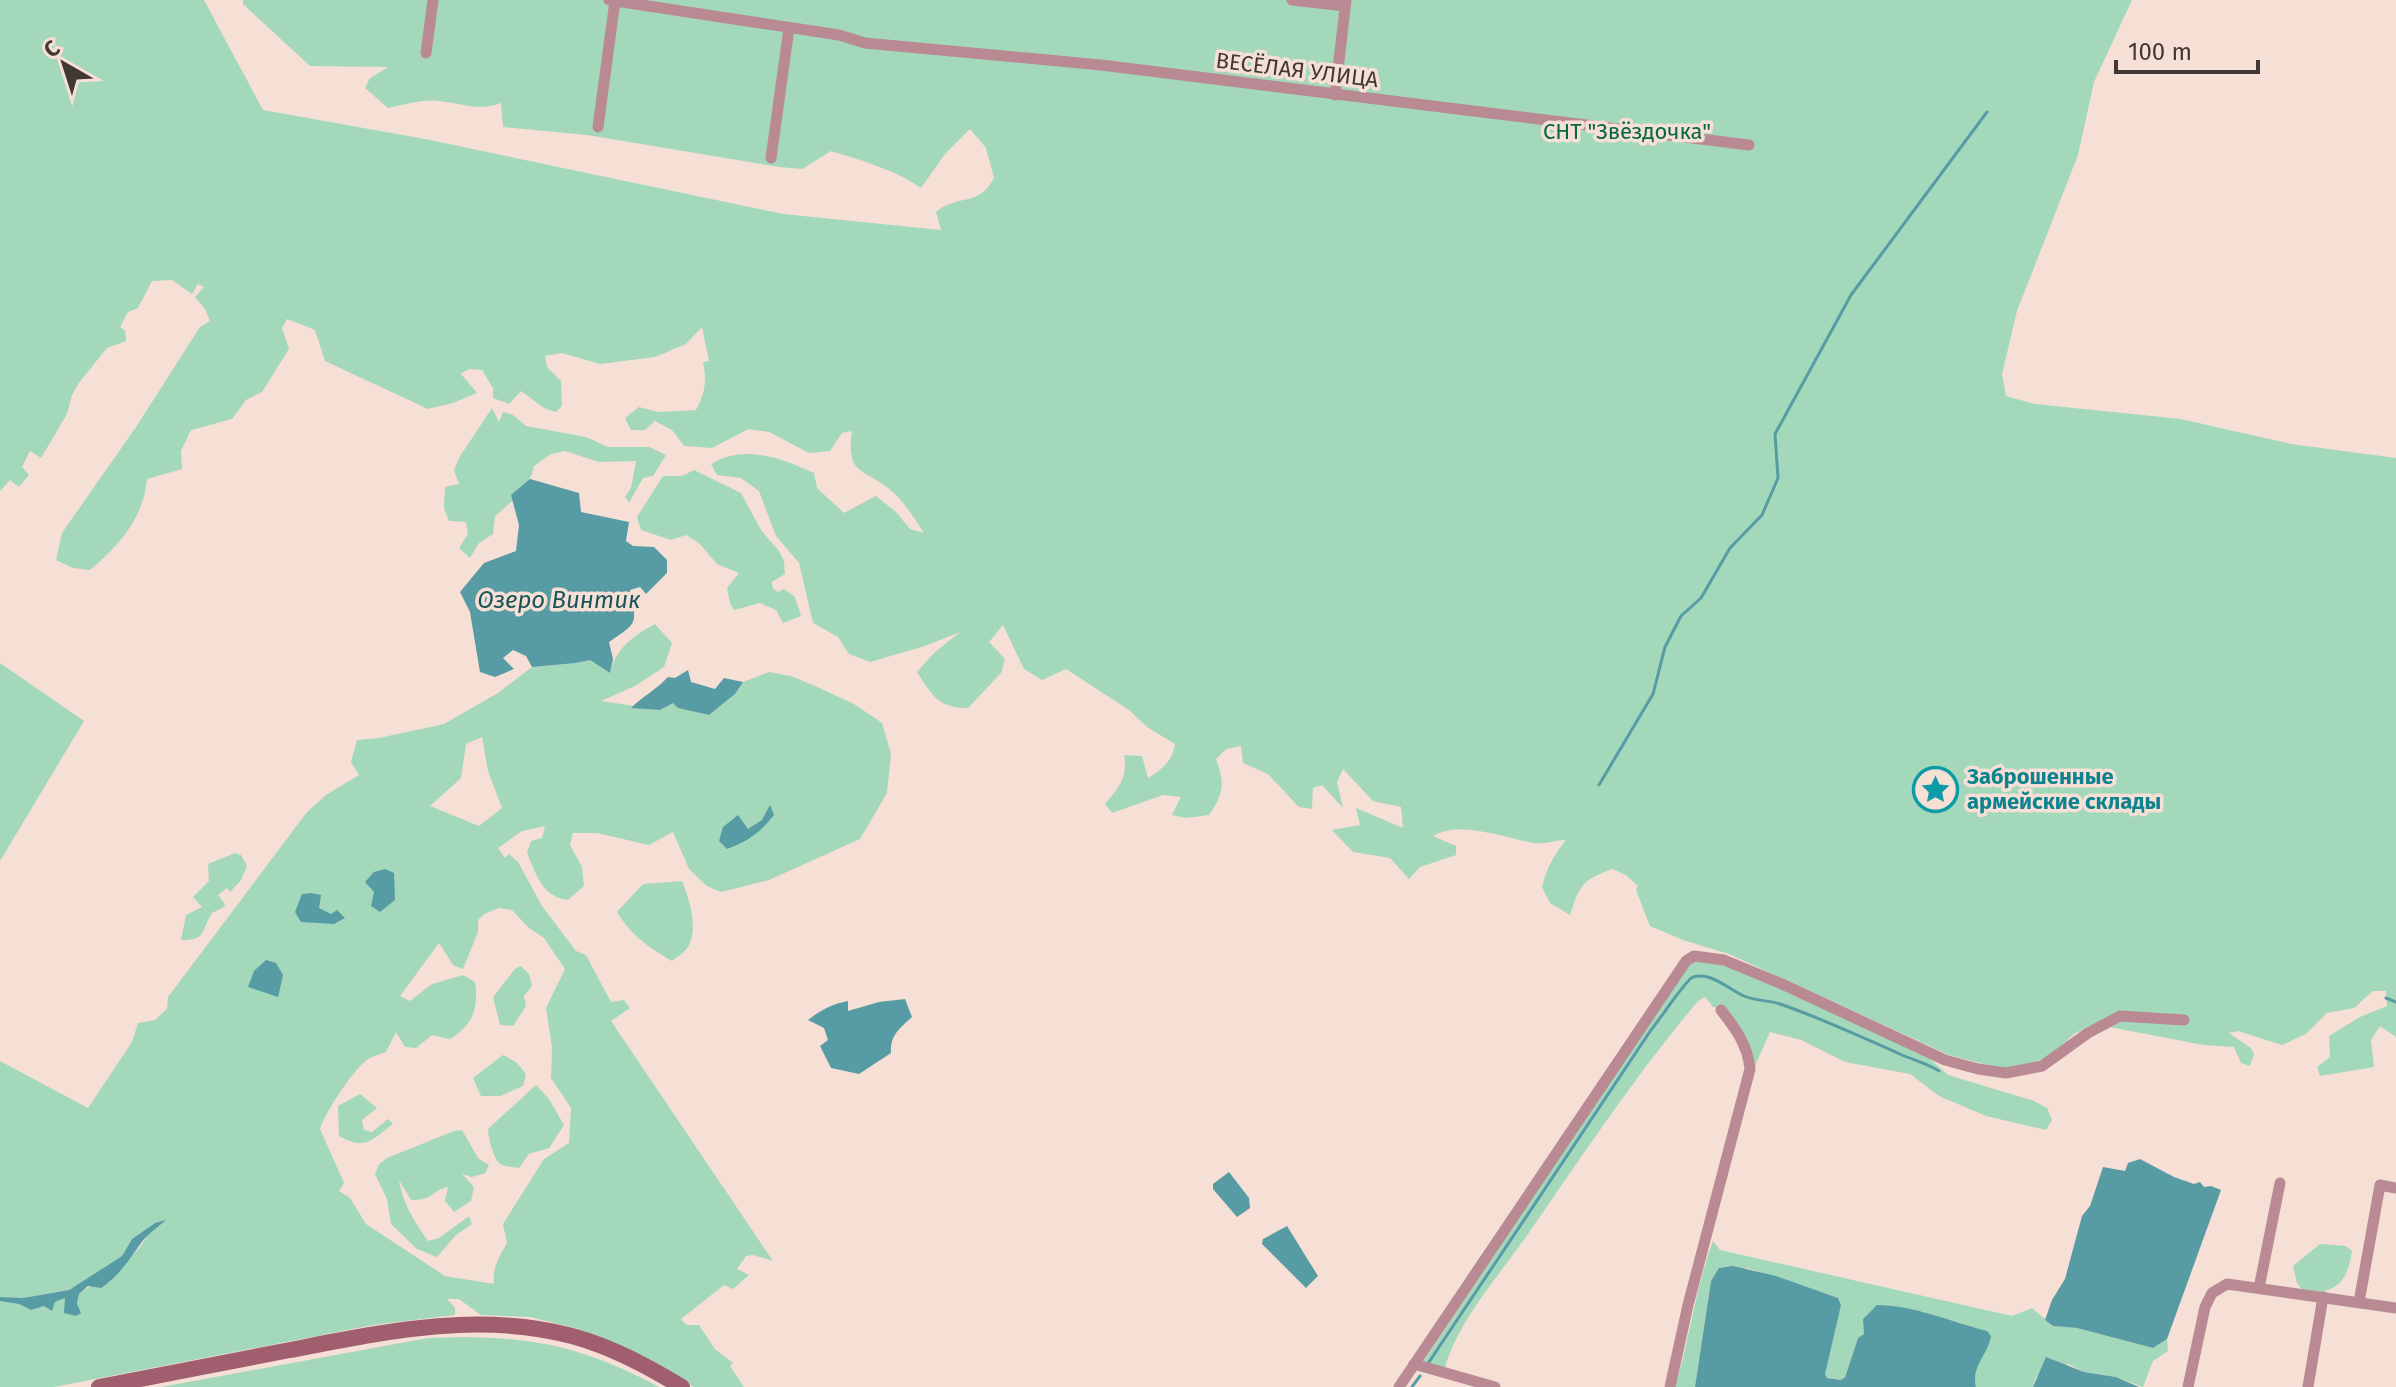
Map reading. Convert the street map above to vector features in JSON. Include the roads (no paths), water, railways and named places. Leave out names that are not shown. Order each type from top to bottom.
[{"type":"main road","points":[[99,1387],[359,1337],[442,1324],[473,1323],[572,1336],[634,1360],[682,1387]]},
{"type":"street","points":[[426,53],[433,0]]},
{"type":"street","name":"ВЕСЁЛАЯ УЛИЦА","points":[[609,0],[839,35],[865,43],[1101,65],[1749,145]]},
{"type":"street","points":[[1292,0],[1346,3],[1335,95]]},
{"type":"street","points":[[598,127],[615,1]]},
{"type":"street","points":[[771,158],[789,28]]},
{"type":"street","points":[[1399,1387],[1686,961],[1694,956],[1724,960],[1945,1060],[2006,1073],[2042,1066],[2088,1033],[2120,1016],[2184,1020]]},
{"type":"street","points":[[1670,1387],[1688,1305],[1750,1069],[1749,1055],[1721,1010]]},
{"type":"street","points":[[2259,1288],[2280,1183]]},
{"type":"street","points":[[2359,1302],[2380,1185],[2396,1188]]},
{"type":"street","points":[[2188,1387],[2205,1307],[2212,1293],[2227,1284],[2396,1308]]},
{"type":"street","points":[[2308,1387],[2323,1297]]},
{"type":"street","points":[[1414,1364],[1495,1387]]},
{"type":"water","name":"Озеро Винтик","points":[[530,479],[579,493],[581,512],[629,522],[626,541],[633,546],[654,547],[667,560],[667,573],[646,594],[640,587],[630,590],[633,622],[609,642],[613,659],[610,673],[590,660],[532,667],[526,656],[513,650],[503,658],[514,669],[495,677],[480,672],[470,612],[460,592],[484,563],[516,551],[519,525],[511,495]]},
{"type":"water","points":[[688,670],[691,682],[715,689],[724,678],[743,682],[735,694],[709,715],[678,708],[673,703],[660,710],[631,708],[668,677],[675,678]]},
{"type":"water","points":[[770,805],[774,815],[753,836],[727,849],[719,841],[723,827],[738,815],[748,829],[762,820]]},
{"type":"water","points":[[385,869],[394,873],[395,900],[380,912],[371,906],[374,892],[365,882],[374,872]]},
{"type":"water","points":[[302,894],[321,895],[319,908],[331,914],[337,910],[345,918],[334,924],[301,922],[295,912]]},
{"type":"water","points":[[266,960],[276,963],[283,975],[278,997],[248,987],[254,971]]},
{"type":"water","points":[[905,999],[912,1017],[894,1037],[891,1053],[859,1074],[831,1068],[820,1046],[828,1040],[824,1028],[808,1020],[827,1008],[848,1001],[848,1011],[879,1002]]},
{"type":"water","points":[[2140,1159],[2174,1177],[2221,1190],[2167,1339],[2153,1348],[2077,1328],[2053,1326],[2045,1320],[2052,1300],[2065,1279],[2082,1216],[2090,1206],[2103,1167],[2125,1171],[2128,1163]]},
{"type":"water","points":[[1229,1172],[1249,1198],[1250,1208],[1237,1217],[1213,1189],[1213,1184]]},
{"type":"water","points":[[166,1220],[145,1238],[108,1283],[101,1288],[88,1286],[79,1294],[77,1304],[81,1313],[76,1316],[64,1313],[65,1298],[55,1302],[52,1311],[44,1306],[31,1310],[19,1304],[0,1301],[0,1297],[23,1298],[69,1290],[122,1256],[132,1239],[155,1223]]},
{"type":"water","points":[[1287,1226],[1318,1276],[1306,1288],[1262,1244],[1263,1239]]},
{"type":"water","points":[[1733,1266],[1776,1276],[1838,1298],[1841,1305],[1825,1374],[1827,1378],[1841,1380],[1845,1377],[1858,1338],[1864,1334],[1863,1319],[1877,1305],[1919,1311],[1987,1331],[1991,1336],[1976,1373],[1976,1387],[1695,1387],[1711,1281],[1719,1268]]},
{"type":"water","points":[[2046,1357],[2084,1372],[2116,1377],[2139,1387],[2033,1387]]},
{"type":"waterway","points":[[1599,785],[1653,694],[1665,647],[1681,616],[1701,598],[1730,548],[1762,515],[1778,478],[1775,434],[1851,295],[1987,112]]},
{"type":"waterway","points":[[1429,1362],[1651,1030],[1693,977],[1707,977],[1748,998],[1795,1009],[1939,1071]]},
{"type":"waterway","points":[[2386,998],[2396,1002]]},
{"type":"waterway","points":[[1412,1387],[1420,1376]]},
{"type":"place","name":"Заброшенные армейские склады","points":[[1936,789]]},
{"type":"park label","name":"СНТ \"Звёздочка\"","points":[[1627,131]]}]
